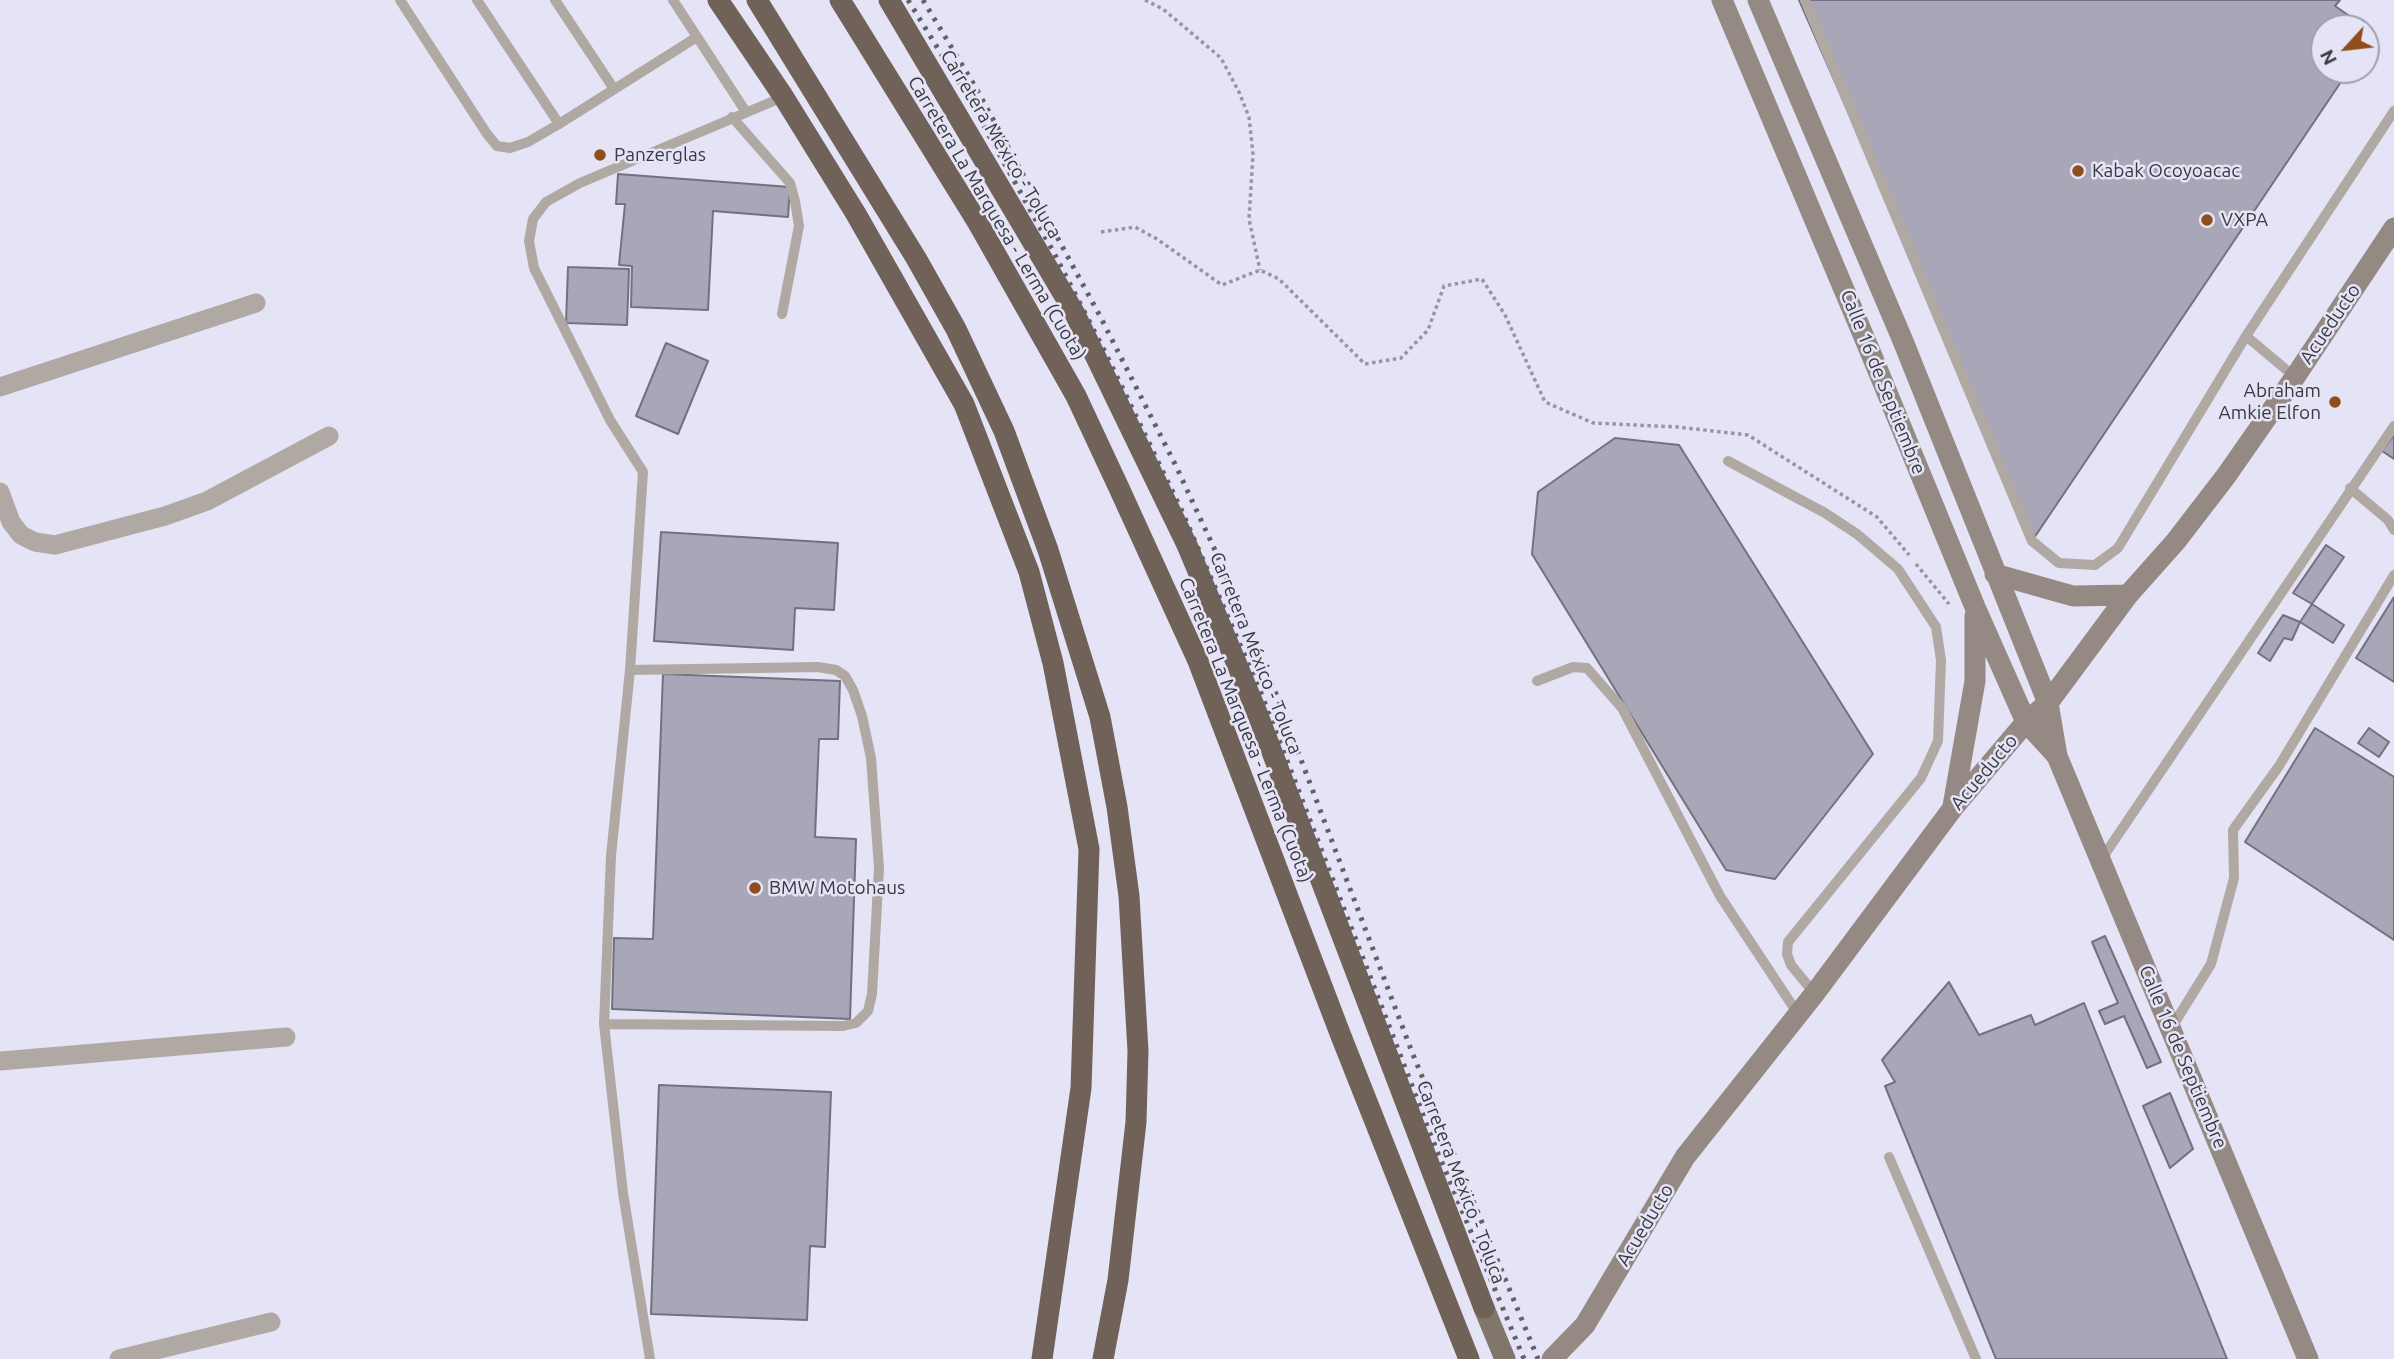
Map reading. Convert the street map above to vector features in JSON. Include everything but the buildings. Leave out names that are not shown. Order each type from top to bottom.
[{"type":"highway","points":[[718,0],[783,96],[856,214],[964,404],[1029,572],[1053,663],[1089,849],[1081,1088],[1042,1359]]},
{"type":"highway","points":[[757,0],[916,258],[956,329],[1004,431],[1048,550],[1100,717],[1129,896],[1138,1051],[1136,1122],[1118,1280],[1103,1359]]},
{"type":"highway","name":"Carretera La Marquesa - Lerma (Cuota)","points":[[840,0],[984,234],[1076,396],[1119,488],[1198,662],[1469,1359]]},
{"type":"highway","name":"Carretera México - Toluca","points":[[889,0],[1074,312],[1187,545],[1256,710],[1484,1308]]},
{"type":"main road","name":"Calle 16 de Septiembre","points":[[1722,0],[1975,607],[2026,722],[2057,756]]},
{"type":"main road","name":"Calle 16 de Septiembre","points":[[1758,0],[1903,341],[2048,703],[2057,756],[2308,1359]]},
{"type":"main road","name":"Acueducto","points":[[1585,1325],[1685,1157],[1815,993],[1953,808],[2026,722],[2048,703],[2129,595],[2209,498],[2295,377],[2394,228]]},
{"type":"main road","points":[[1995,574],[2073,596],[2129,595]]},
{"type":"main road","points":[[1953,808],[1975,681],[1975,607]]},
{"type":"main road","name":"Carretera México - Toluca","points":[[1484,1308],[1505,1359]]},
{"type":"main road","points":[[1552,1359],[1585,1325]]},
{"type":"main road","points":[[1575,1359],[1585,1325]]},
{"type":"street","points":[[0,387],[256,303]]},
{"type":"street","points":[[0,492],[11,522],[21,535],[35,542],[55,545],[165,516],[207,501],[329,436]]},
{"type":"street","points":[[0,1061],[286,1037]]},
{"type":"street","points":[[119,1359],[271,1322]]},
{"type":"lane","points":[[400,0],[487,134],[497,146],[510,148],[528,142],[559,124],[697,37]]},
{"type":"lane","points":[[477,0],[559,124]]},
{"type":"lane","points":[[555,0],[614,89]]},
{"type":"lane","points":[[673,0],[746,111]]},
{"type":"lane","points":[[1805,0],[2032,541],[2060,563],[2095,565],[2118,548],[2246,335],[2394,111]]},
{"type":"lane","points":[[650,1359],[623,1193],[604,1024],[611,856],[631,670],[643,472],[610,420],[534,268],[529,242],[533,219],[547,202],[580,183],[783,96]]},
{"type":"lane","points":[[732,117],[784,176],[790,184],[795,201],[799,226],[782,314]]},
{"type":"lane","points":[[2246,335],[2295,377]]},
{"type":"lane","points":[[2101,860],[2394,426]]},
{"type":"lane","points":[[1728,461],[1825,513],[1857,534],[1898,569],[1936,627],[1941,660],[1938,741],[1921,778],[1788,942],[1787,954],[1791,965],[1815,993]]},
{"type":"lane","points":[[2350,488],[2388,520],[2394,530]]},
{"type":"lane","points":[[2172,1028],[2211,964],[2234,878],[2233,830],[2279,765],[2394,575]]},
{"type":"lane","points":[[604,1024],[843,1026],[856,1023],[868,1011],[872,994],[879,868],[871,758],[862,716],[845,676],[836,670],[818,667],[631,670]]},
{"type":"lane","points":[[1537,681],[1573,667],[1587,668],[1622,708],[1720,897],[1798,1015]]},
{"type":"lane","points":[[1889,1157],[1976,1359]]},
{"type":"path","points":[[1145,0],[1163,9],[1222,58],[1239,92],[1249,117],[1253,154],[1249,219],[1260,270]]},
{"type":"path","points":[[1101,232],[1135,227],[1157,239],[1222,285],[1260,270],[1279,279],[1365,363],[1401,358],[1428,330],[1444,286],[1482,279],[1506,315],[1545,402],[1592,423],[1678,427],[1748,435],[1877,517],[1950,605]]},
{"type":"railway","points":[[908,0],[966,94],[1053,251],[1181,509],[1261,693],[1436,1148],[1524,1359]]},
{"type":"railway","points":[[923,0],[976,88],[1100,316],[1214,548],[1273,686],[1412,1052],[1538,1359]]},
{"type":"place","name":"Panzerglas","points":[[600,155]]},
{"type":"place","name":"Kabak Ocoyoacac","points":[[2078,171]]},
{"type":"place","name":"VXPA","points":[[2207,220]]},
{"type":"place","name":"Abraham Amkie Elfon","points":[[2335,402]]},
{"type":"place","name":"BMW Motohaus","points":[[755,888]]}]
